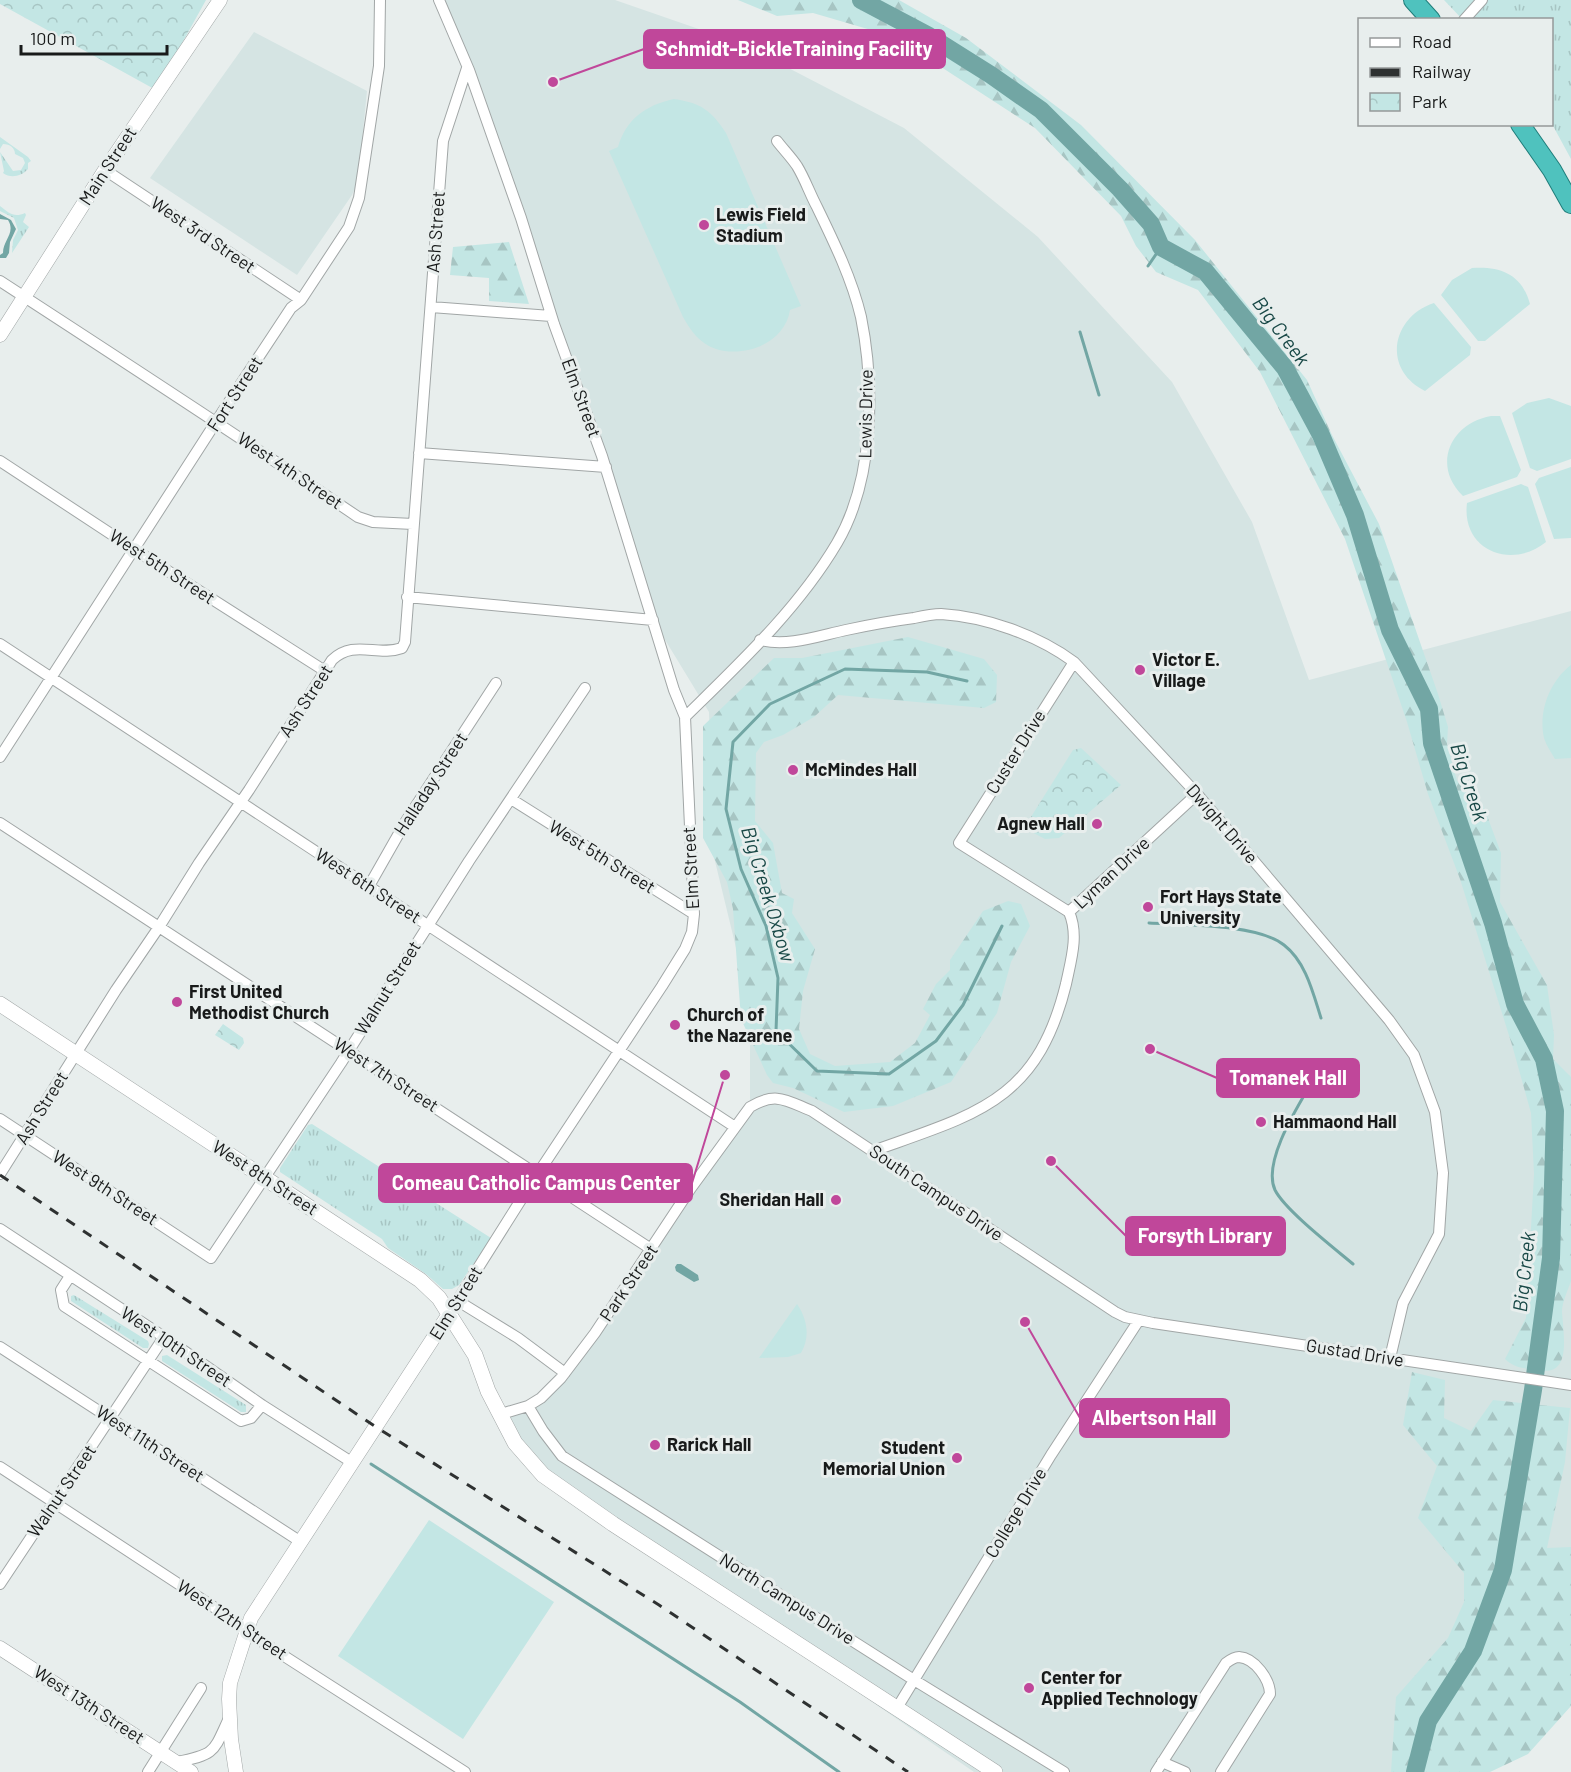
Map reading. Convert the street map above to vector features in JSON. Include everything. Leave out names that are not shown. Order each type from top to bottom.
[{"type":"highway","points":[[1413,0],[1429,18]]},
{"type":"highway","points":[[1521,126],[1552,170],[1571,204]]},
{"type":"main road","name":"West 8th Street","points":[[0,1004],[420,1280],[439,1298],[454,1307],[488,1391]]},
{"type":"main road","name":"North Campus Drive","points":[[488,1391],[515,1443],[543,1475],[622,1530],[995,1772]]},
{"type":"street","name":"Main Street","points":[[0,335],[105,170],[220,0]]},
{"type":"street","name":"Fort Street","points":[[0,757],[216,421],[291,308],[301,300],[349,227],[359,198],[379,66],[380,0]]},
{"type":"street","name":"Elm Street","points":[[236,1772],[230,1716],[230,1683],[251,1618],[685,949],[692,932],[694,914],[685,717],[674,690],[606,467],[551,316],[520,218],[467,68],[439,0]]},
{"type":"street","points":[[1466,18],[1482,0]]},
{"type":"street","name":"Ash Street","points":[[0,1174],[116,990],[332,660],[342,651],[355,649],[394,651],[402,648],[405,642],[443,141],[467,68]]},
{"type":"street","name":"Lewis Drive","points":[[685,717],[760,640],[819,572],[838,541],[863,477],[869,431],[867,359],[860,316],[844,267],[826,226],[797,166],[777,141]]},
{"type":"street","name":"West 3rd Street","points":[[105,170],[301,300]]},
{"type":"street","name":"West 4th Street","points":[[0,281],[216,421],[358,517],[373,522],[413,524]]},
{"type":"street","points":[[431,307],[551,316]]},
{"type":"street","points":[[419,453],[606,467]]},
{"type":"street","name":"West 5th Street","points":[[0,461],[325,671]]},
{"type":"street","points":[[407,597],[654,620]]},
{"type":"street","name":"Dwight Drive","points":[[760,640],[774,643],[799,640],[874,623],[940,614],[1006,627],[1056,649],[1074,662],[1197,794],[1395,1029],[1414,1055],[1435,1112],[1443,1173],[1439,1234],[1403,1303],[1390,1358]]},
{"type":"street","name":"West 6th Street","points":[[0,644],[735,1127]]},
{"type":"street","name":"Custer Drive","points":[[1069,912],[959,843],[1074,662]]},
{"type":"street","name":"Halladay Street","points":[[369,886],[406,821],[496,683]]},
{"type":"street","name":"Walnut Street","points":[[211,1258],[585,687]]},
{"type":"street","name":"Lyman Drive","points":[[873,1151],[963,1119],[1005,1094],[1025,1074],[1045,1043],[1062,999],[1073,955],[1073,921],[1069,912],[1197,794]]},
{"type":"street","name":"West 5th Street","points":[[511,799],[694,914]]},
{"type":"street","name":"West 7th Street","points":[[0,823],[651,1249]]},
{"type":"street","name":"South Campus Drive","points":[[735,1127],[750,1107],[763,1099],[774,1097],[812,1111],[1115,1312],[1139,1320]]},
{"type":"street","name":"West 9th Street","points":[[0,1119],[211,1258]]},
{"type":"street","name":"Park Street","points":[[501,1414],[528,1406],[541,1398],[565,1373],[605,1319],[691,1188],[735,1127]]},
{"type":"street","name":"West 10th Street","points":[[0,1229],[262,1405],[353,1463]]},
{"type":"street","points":[[70,1276],[61,1290],[64,1306],[241,1420],[251,1418],[262,1405]]},
{"type":"street","points":[[454,1307],[518,1338],[565,1373]]},
{"type":"street","name":"Gustad Drive","points":[[1139,1320],[1571,1385]]},
{"type":"street","name":"College Drive","points":[[897,1708],[1051,1455],[1139,1320]]},
{"type":"street","name":"Walnut Street","points":[[0,1584],[164,1337]]},
{"type":"street","name":"West 11th Street","points":[[0,1347],[301,1542]]},
{"type":"street","name":"North Campus Drive","points":[[528,1406],[562,1456],[914,1680],[1064,1772]]},
{"type":"street","name":"West 12th Street","points":[[0,1467],[465,1772]]},
{"type":"street","name":"West 13th Street","points":[[0,1648],[191,1772]]},
{"type":"street","points":[[1156,1772],[1226,1663],[1233,1658],[1240,1657],[1251,1660],[1266,1680],[1270,1694],[1221,1772]]},
{"type":"street","points":[[148,1772],[201,1688]]},
{"type":"street","points":[[177,1762],[206,1756],[216,1747],[230,1716]]},
{"type":"street","points":[[1162,1762],[1185,1772]]},
{"type":"shaded area","name":"Fort Hays State University","points":[[445,0],[615,0],[742,44],[904,128],[1038,237],[1172,382],[1252,522],[1309,680],[1571,611],[1571,1700],[1457,1772],[974,1772],[543,1475],[501,1414],[528,1406],[573,1363],[750,1107],[750,1045],[739,960],[713,853],[709,712],[653,620],[455,36]]},
{"type":"shaded area","points":[[254,32],[367,91],[358,181],[352,195],[297,275],[150,178]]},
{"type":"shaded area","points":[[0,214],[11,220],[16,229],[6,258],[0,258],[0,255],[3,253],[11,229],[8,220],[0,219]]},
{"type":"shaded area","points":[[677,1264],[681,1264],[698,1275],[699,1280],[694,1282],[676,1271]]},
{"type":"green space","points":[[0,0],[206,0],[156,90],[0,4]]},
{"type":"green space","points":[[738,0],[899,0],[966,38],[1081,125],[1195,240],[1307,380],[1332,435],[1379,524],[1438,694],[1448,727],[1447,744],[1457,781],[1483,805],[1501,853],[1500,902],[1547,985],[1554,1035],[1553,1059],[1571,1077],[1571,1281],[1562,1308],[1563,1353],[1561,1362],[1556,1368],[1549,1371],[1525,1368],[1513,1365],[1505,1359],[1526,1318],[1534,1174],[1531,1113],[1512,1045],[1460,879],[1428,794],[1407,722],[1345,539],[1260,372],[1198,290],[1156,272],[1136,246],[1121,216],[1035,128],[895,37],[813,13],[777,16]]},
{"type":"green space","points":[[844,0],[891,0],[878,21]]},
{"type":"green space","points":[[1444,0],[1571,0],[1571,159],[1553,126],[1553,18],[1461,18]]},
{"type":"green space","name":"Lewis Field Stadium","points":[[674,99],[698,105],[710,113],[726,133],[801,306],[790,310],[787,322],[772,339],[751,349],[727,351],[710,347],[689,327],[609,151],[618,147],[626,129],[638,115],[655,105]]},
{"type":"green space","points":[[0,137],[31,161],[28,163],[28,169],[23,173],[13,176],[3,173],[0,152],[13,171],[21,170],[25,163],[23,158],[15,154],[10,146],[3,144],[0,149]]},
{"type":"green space","points":[[0,206],[12,214],[25,213],[26,215],[23,222],[29,227],[12,253],[13,240],[18,230],[14,218],[0,211]]},
{"type":"green space","points":[[509,242],[529,304],[489,301],[489,278],[450,275],[453,247]]},
{"type":"green space","points":[[1472,268],[1492,269],[1508,274],[1522,285],[1530,304],[1485,341],[1478,341],[1441,295],[1452,280]]},
{"type":"green space","points":[[1434,303],[1471,347],[1470,355],[1425,391],[1411,382],[1402,370],[1397,344],[1408,320],[1420,310]]},
{"type":"green space","points":[[1549,398],[1571,406],[1571,459],[1537,471],[1530,468],[1512,413],[1527,403]]},
{"type":"green space","points":[[1491,416],[1500,416],[1521,470],[1517,477],[1463,496],[1453,484],[1448,471],[1447,459],[1450,447],[1465,427]]},
{"type":"green space","points":[[1571,467],[1571,538],[1554,539],[1535,484],[1539,478]]},
{"type":"green space","points":[[1521,484],[1528,487],[1546,542],[1533,550],[1518,554],[1504,555],[1492,551],[1480,544],[1472,533],[1467,520],[1467,503]]},
{"type":"green space","points":[[908,637],[984,659],[997,675],[996,702],[984,708],[838,695],[814,717],[783,735],[764,742],[756,753],[755,821],[773,843],[782,893],[794,899],[792,913],[815,949],[803,991],[799,1029],[810,1054],[835,1066],[890,1062],[915,1043],[930,1015],[923,1009],[936,984],[950,970],[950,960],[983,911],[1008,901],[1021,904],[1030,926],[1011,962],[997,1013],[951,1082],[893,1106],[844,1112],[793,1088],[773,1083],[741,1019],[733,909],[727,882],[703,838],[703,726],[774,658],[802,658]]},
{"type":"green space","points":[[1571,665],[1571,758],[1555,759],[1544,738],[1544,707],[1557,679]]},
{"type":"green space","points":[[1081,748],[1121,785],[1059,838],[1045,839],[1024,828],[1073,750]]},
{"type":"green space","points":[[223,1024],[243,1038],[244,1043],[239,1050],[215,1035]]},
{"type":"green space","points":[[312,1124],[491,1238],[459,1285],[452,1289],[443,1289],[426,1274],[388,1248],[382,1239],[280,1172],[280,1168],[308,1125]]},
{"type":"green space","points":[[74,1295],[148,1341],[148,1348],[143,1348],[71,1301],[71,1296]]},
{"type":"green space","points":[[797,1304],[804,1316],[807,1329],[806,1341],[801,1353],[788,1357],[759,1358]]},
{"type":"green space","points":[[167,1355],[246,1405],[246,1412],[241,1412],[162,1361],[162,1356]]},
{"type":"green space","points":[[1412,1372],[1445,1380],[1444,1418],[1471,1431],[1493,1400],[1570,1408],[1565,1462],[1547,1548],[1571,1547],[1571,1706],[1528,1754],[1490,1772],[1391,1772],[1396,1697],[1448,1638],[1464,1602],[1464,1573],[1418,1518],[1437,1466],[1403,1425]]},
{"type":"green space","points":[[429,1520],[554,1602],[463,1739],[338,1656]]},
{"type":"waterway","name":"Big Creek","points":[[861,0],[929,36],[1041,110],[1120,189],[1151,224],[1161,247],[1205,271],[1285,368],[1321,435],[1355,515],[1390,630],[1429,709],[1432,743],[1493,923],[1515,1004],[1544,1059],[1555,1111],[1551,1258],[1533,1390],[1503,1570],[1473,1651],[1428,1721],[1415,1772]]},
{"type":"waterway","points":[[1148,266],[1161,247]]},
{"type":"waterway","points":[[1080,332],[1099,395]]},
{"type":"waterway","name":"Big Creek Oxbow","points":[[967,681],[927,672],[845,669],[770,704],[733,742],[726,809],[741,869],[766,926],[778,978],[776,1031],[817,1071],[889,1074],[936,1041],[963,1005],[1002,926]]},
{"type":"waterway","points":[[1149,923],[1239,929],[1272,938],[1284,945],[1298,960],[1312,988],[1321,1018]]},
{"type":"waterway","points":[[1312,1082],[1283,1134],[1273,1165],[1272,1178],[1275,1190],[1289,1208],[1353,1264]]},
{"type":"waterway","points":[[371,1464],[740,1702],[839,1772]]},
{"type":"railway","points":[[0,1175],[376,1427],[659,1605],[908,1772]]},
{"type":"place","name":"Schmidt-BickleTraining Facility","points":[[553,82]]},
{"type":"place","name":"Lewis Field Stadium","points":[[704,225]]},
{"type":"place","name":"Victor E. Village","points":[[1140,670]]},
{"type":"place","name":"McMindes Hall","points":[[793,770]]},
{"type":"place","name":"Agnew Hall","points":[[1097,824]]},
{"type":"place","name":"Fort Hays State University","points":[[1148,907]]},
{"type":"place","name":"First United Methodist Church","points":[[177,1002]]},
{"type":"place","name":"Church of the Nazarene","points":[[675,1025]]},
{"type":"place","name":"Tomanek Hall","points":[[1150,1049]]},
{"type":"place","name":"Comeau Catholic Campus Center","points":[[725,1075]]},
{"type":"place","name":"Hammaond Hall","points":[[1261,1122]]},
{"type":"place","name":"Forsyth Library","points":[[1051,1161]]},
{"type":"place","name":"Sheridan Hall","points":[[836,1200]]},
{"type":"place","name":"Albertson Hall","points":[[1025,1322]]},
{"type":"place","name":"Rarick Hall","points":[[655,1445]]},
{"type":"place","name":"Student Memorial Union","points":[[957,1458]]},
{"type":"place","name":"Center for Applied Technology","points":[[1029,1688]]}]
